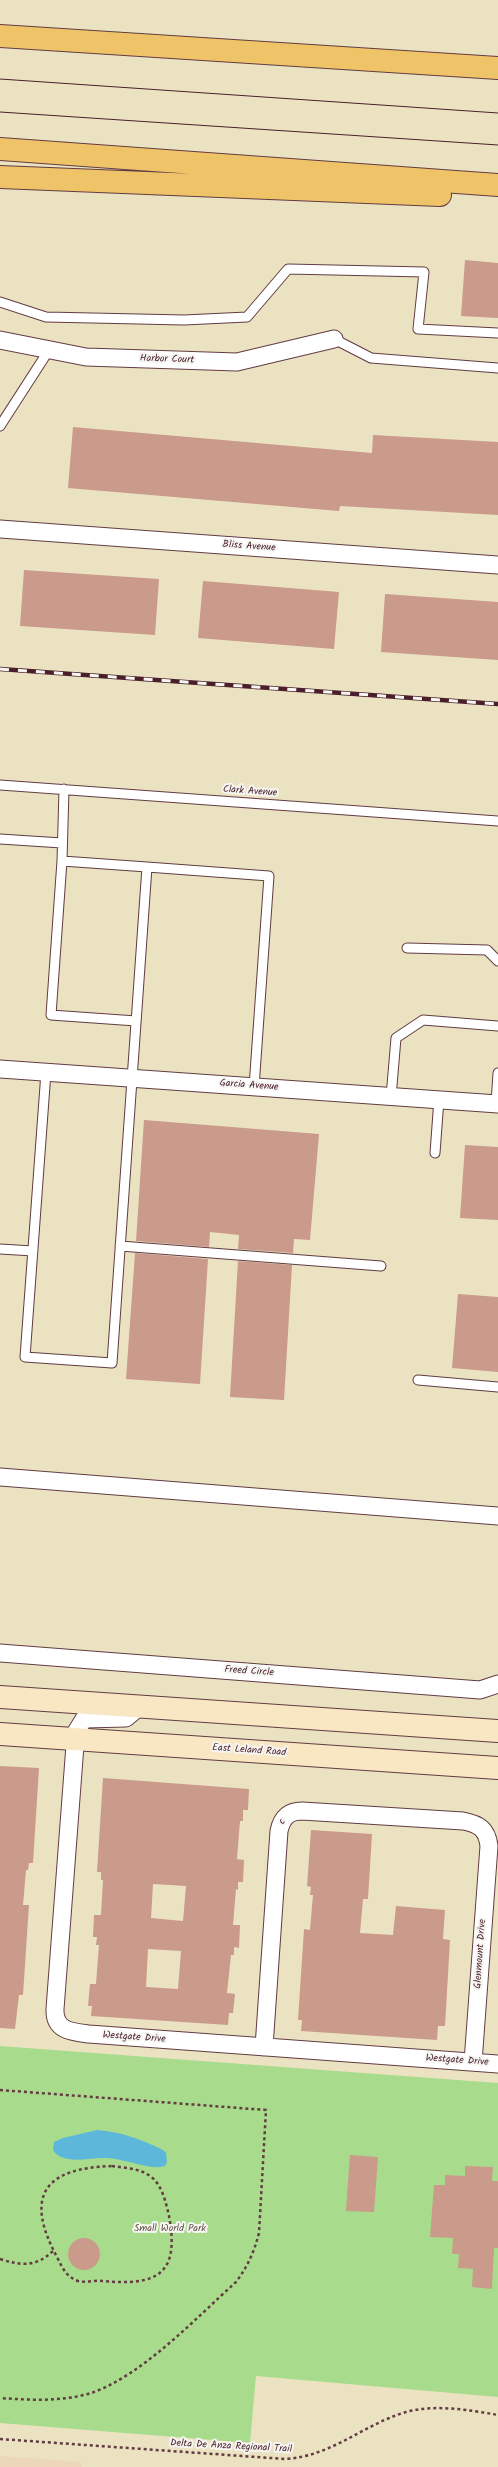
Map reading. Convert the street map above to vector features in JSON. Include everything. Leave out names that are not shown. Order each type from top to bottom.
[{"type":"highway","points":[[0,36],[498,68]]},
{"type":"highway","points":[[0,149],[498,185]]},
{"type":"highway","points":[[0,177],[498,198]]},
{"type":"main road","points":[[0,1697],[138,1708],[498,1731]]},
{"type":"main road","name":"East Leland Road","points":[[0,1734],[498,1768]]},
{"type":"street","name":"Harbor Court","points":[[0,340],[86,357],[237,362],[334,339]]},
{"type":"street","name":"Bliss Avenue","points":[[0,529],[498,565]]},
{"type":"street","name":"Garcia Avenue","points":[[0,1069],[497,1104]]},
{"type":"street","points":[[0,1477],[498,1516]]},
{"type":"street","name":"Freed Circle","points":[[0,1653],[480,1690],[498,1684]]},
{"type":"street","points":[[75,1739],[78,1726],[84,1719],[126,1718],[138,1708]]},
{"type":"street","name":"Westgate Drive","points":[[75,1739],[55,2009],[56,2018],[60,2026],[68,2031],[89,2034],[498,2064]]},
{"type":"street","name":"c","points":[[264,2047],[279,1831],[282,1821],[288,1814],[302,1811],[463,1821],[474,1823],[482,1828],[487,1837],[489,1846]]},
{"type":"street","name":"Glenmount Drive","points":[[473,2062],[489,1846]]},
{"type":"lane","points":[[0,302],[46,317],[184,320],[246,317],[288,269],[424,272],[418,329],[498,333]]},
{"type":"lane","points":[[334,339],[371,358],[498,368]]},
{"type":"lane","points":[[0,426],[49,350]]},
{"type":"lane","name":"Clark Avenue","points":[[0,784],[498,821]]},
{"type":"lane","points":[[64,789],[62,861],[51,1015],[136,1021]]},
{"type":"lane","points":[[0,839],[62,843]]},
{"type":"lane","points":[[62,861],[269,876],[254,1087]]},
{"type":"lane","points":[[46,1072],[25,1357],[112,1363],[147,867]]},
{"type":"lane","points":[[407,948],[486,950],[498,962]]},
{"type":"lane","points":[[391,1096],[396,1038],[423,1020],[498,1026]]},
{"type":"lane","points":[[497,1104],[498,1073]]},
{"type":"lane","points":[[435,1153],[439,1099]]},
{"type":"lane","points":[[120,1246],[381,1266]]},
{"type":"lane","points":[[0,1249],[33,1251]]},
{"type":"lane","points":[[418,1380],[498,1387]]},
{"type":"path","points":[[0,2090],[266,2110],[259,2233],[254,2252],[246,2268],[236,2282],[152,2356],[125,2377],[107,2386],[91,2393],[51,2400],[0,2398]]},
{"type":"path","points":[[112,2166],[139,2170],[150,2176],[158,2184],[167,2208],[172,2250],[166,2268],[158,2274],[149,2278],[123,2282],[78,2281],[65,2272],[53,2251],[42,2223],[40,2201],[50,2184],[60,2177],[84,2168],[112,2166]]},
{"type":"path","points":[[0,2259],[22,2265],[32,2264],[44,2259],[53,2251]]},
{"type":"path","name":"Delta De Anza Regional Trail","points":[[0,2440],[285,2459],[314,2456],[393,2417],[418,2409],[498,2415]]},
{"type":"shaded area","points":[[0,2456],[81,2462],[82,2467],[0,2467]]},
{"type":"green space","name":"Small World Park","points":[[0,2046],[498,2083],[498,2397],[256,2376],[250,2443],[0,2423]]},
{"type":"water","points":[[97,2130],[123,2134],[155,2146],[166,2153],[167,2162],[165,2166],[152,2167],[114,2159],[100,2158],[78,2160],[63,2158],[53,2150],[54,2142],[63,2138]]},
{"type":"building","points":[[465,260],[498,263],[498,318],[461,316]]},
{"type":"building","points":[[73,427],[372,453],[373,435],[498,442],[498,515],[340,506],[339,511],[68,488]]},
{"type":"building","points":[[24,570],[159,579],[155,635],[20,626]]},
{"type":"building","points":[[203,581],[339,592],[334,649],[198,638]]},
{"type":"building","points":[[385,594],[498,602],[498,660],[381,652]]},
{"type":"building","points":[[144,1120],[319,1134],[310,1240],[294,1239],[293,1253],[238,1249],[239,1235],[210,1232],[209,1247],[136,1241]]},
{"type":"building","points":[[465,1145],[498,1147],[498,1220],[460,1218]]},
{"type":"building","points":[[135,1253],[208,1259],[200,1384],[126,1379]]},
{"type":"building","points":[[238,1261],[292,1265],[284,1400],[230,1397]]},
{"type":"building","points":[[458,1294],[498,1297],[498,1372],[452,1368]]},
{"type":"building","points":[[0,1766],[39,1768],[33,1863],[29,1863],[28,1870],[26,1870],[23,1905],[29,1905],[23,1995],[19,1995],[15,2029],[0,2028]]},
{"type":"building","points":[[103,1778],[249,1789],[248,1810],[243,1810],[243,1821],[240,1821],[237,1859],[244,1860],[243,1882],[238,1882],[238,1890],[236,1889],[233,1925],[240,1925],[239,1948],[234,1947],[234,1955],[231,1955],[227,1993],[235,1994],[233,2013],[229,2013],[228,2025],[91,2016],[92,2006],[88,2006],[90,1984],[96,1984],[99,1945],[96,1945],[97,1937],[93,1937],[94,1915],[101,1915],[103,1880],[101,1880],[101,1872],[97,1872]],"holes":[[[153,1884],[186,1886],[183,1921],[151,1918]],[[148,1949],[181,1951],[178,1989],[146,1987]]]},
{"type":"building","points":[[311,1830],[372,1834],[368,1899],[363,1899],[360,1933],[393,1935],[396,1906],[445,1910],[443,1939],[450,1940],[445,2026],[438,2026],[437,2040],[301,2031],[302,2020],[298,2020],[304,1929],[310,1930],[313,1895],[310,1895],[311,1887],[307,1886]]},
{"type":"building","points":[[350,2155],[378,2157],[374,2212],[346,2211]]},
{"type":"building","points":[[465,2166],[493,2167],[492,2181],[498,2181],[498,2248],[494,2248],[492,2289],[472,2287],[473,2269],[458,2268],[459,2254],[452,2254],[453,2238],[430,2237],[434,2185],[445,2185],[445,2175],[465,2176]]},
{"type":"building","points":[[84,2238],[95,2243],[100,2254],[95,2265],[84,2270],[73,2265],[68,2254],[73,2243]]},
{"type":"tram line","points":[[0,79],[498,113]]},
{"type":"tram line","points":[[0,112],[498,145]]},
{"type":"railway","points":[[0,669],[498,704]]}]
